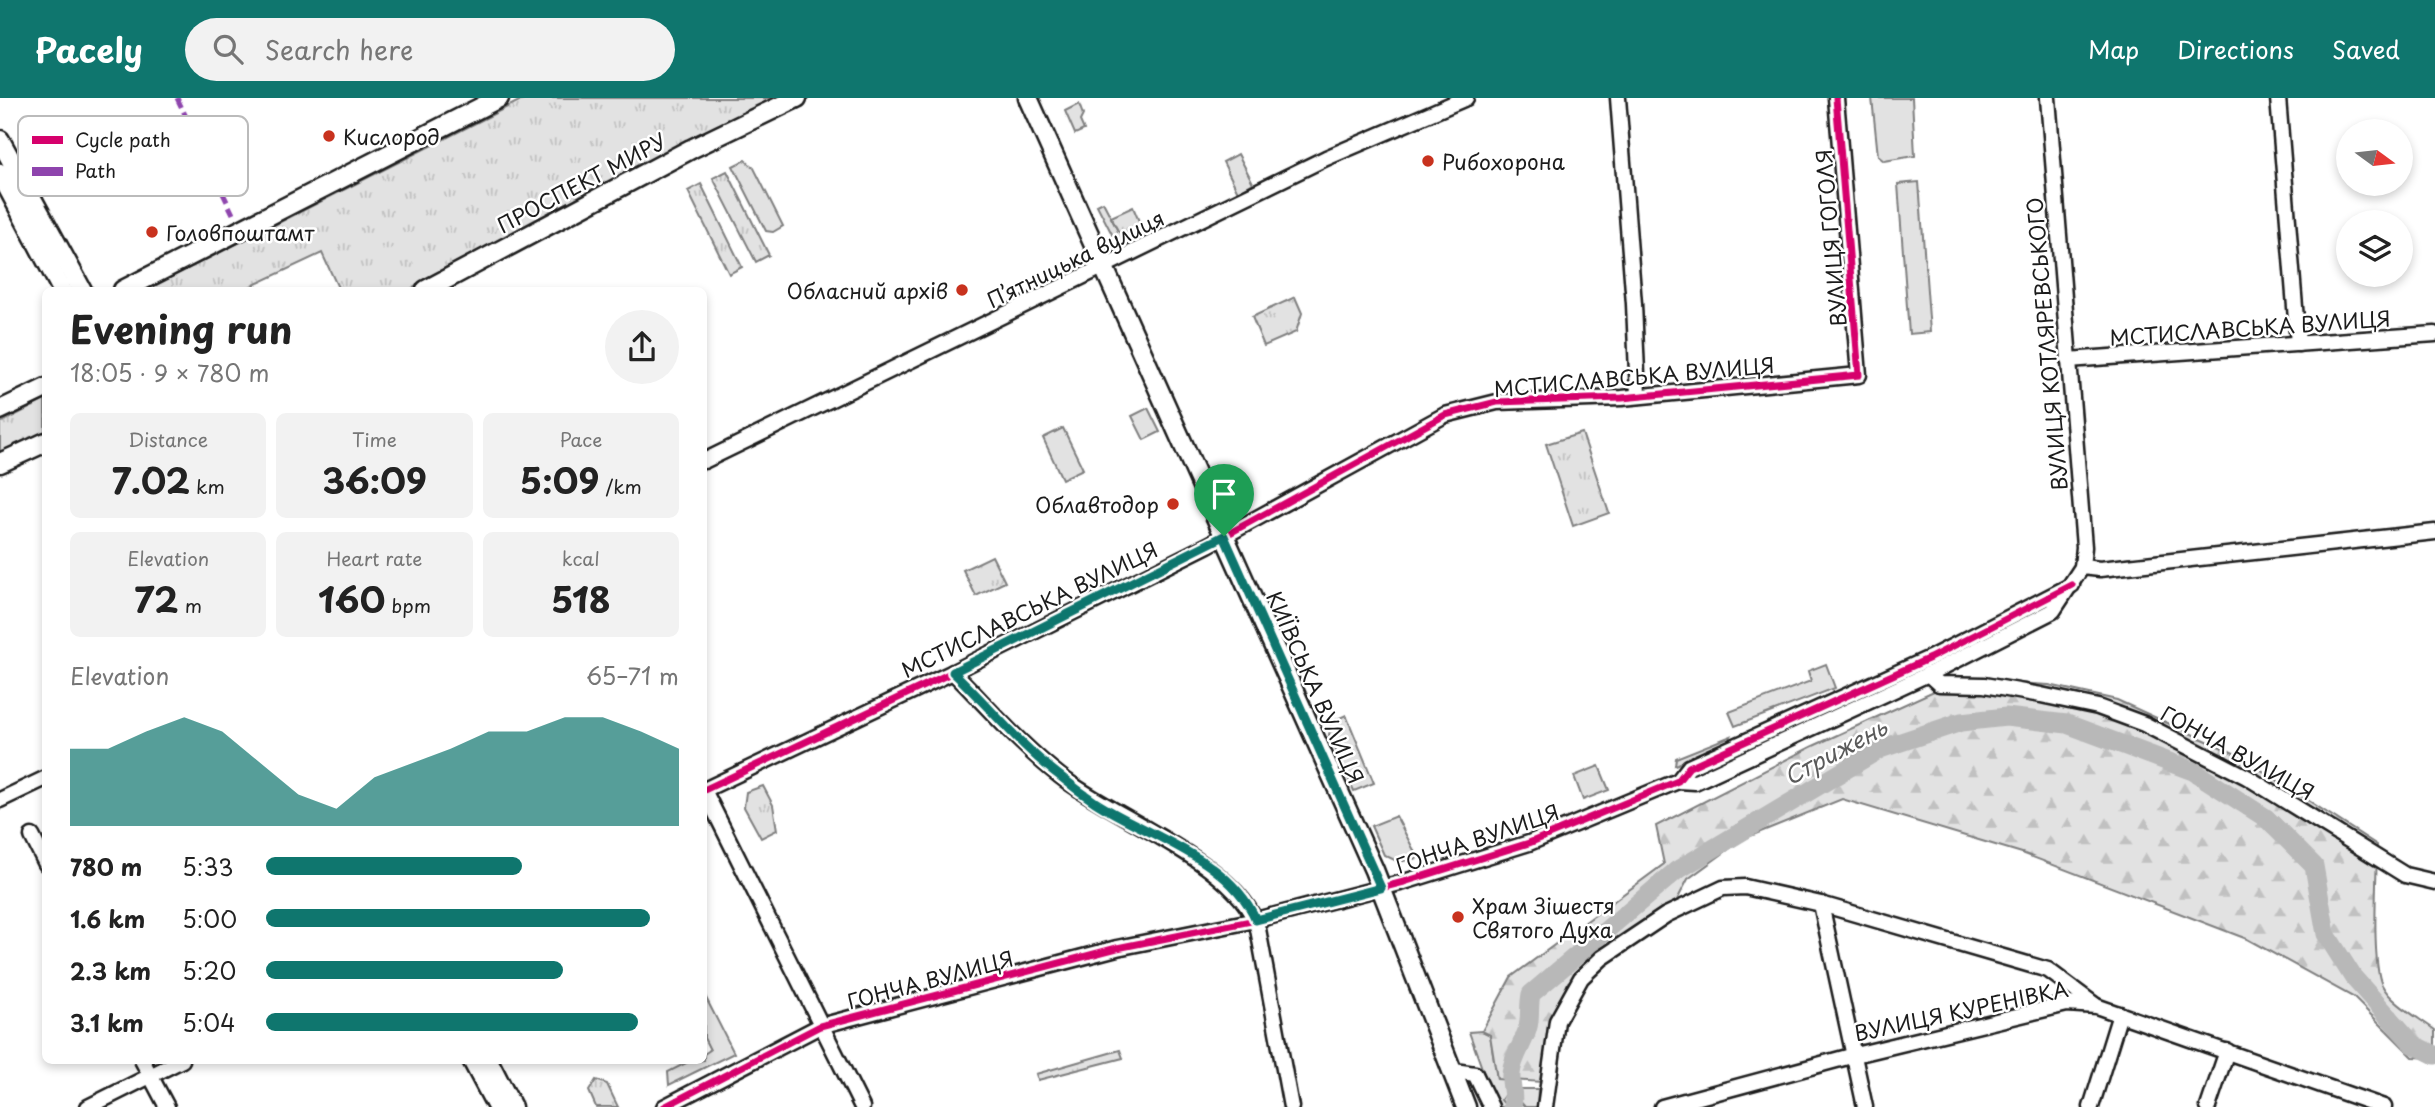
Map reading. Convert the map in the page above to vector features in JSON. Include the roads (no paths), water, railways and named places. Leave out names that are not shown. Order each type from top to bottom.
[{"type":"main road","points":[[129,287],[499,98]]},
{"type":"main road","name":"ПРОСПЕКТ МИРУ","points":[[432,287],[578,208],[797,98]]},
{"type":"main road","name":"КИЇВСЬКА ВУЛИЦЯ","points":[[1028,98],[1381,888],[1465,1103]]},
{"type":"main road","points":[[0,140],[18,173]]},
{"type":"main road","points":[[0,173],[60,287]]},
{"type":"main road","points":[[31,196],[80,287]]},
{"type":"main road","points":[[0,410],[42,390]]},
{"type":"main road","points":[[0,463],[42,444]]},
{"type":"main road","points":[[474,1064],[498,1107]]},
{"type":"main road","points":[[490,1064],[512,1107]]},
{"type":"street","name":"Пʼятницька вулиця","points":[[707,460],[1326,158],[1466,98]]},
{"type":"street","points":[[1618,98],[1637,396]]},
{"type":"street","name":"ВУЛИЦЯ ГОГОЛЯ","points":[[1836,98],[1859,375]]},
{"type":"street","name":"ВУЛИЦЯ КОТЛЯРЕВСЬКОГО","points":[[2048,98],[2084,548],[2082,567],[2072,585]]},
{"type":"street","points":[[2278,98],[2298,344]]},
{"type":"street","name":"МСТИСЛАВСЬКА ВУЛИЦЯ","points":[[2068,360],[2435,334]]},
{"type":"street","name":"МСТИСЛАВСЬКА ВУЛИЦЯ","points":[[707,789],[953,672],[1224,536],[1445,415],[1497,402],[1637,396],[1859,375]]},
{"type":"street","points":[[2082,567],[2100,569],[2435,532]]},
{"type":"street","name":"ГОНЧА ВУЛИЦЯ","points":[[1678,781],[1689,767],[1930,659],[2072,585]]},
{"type":"street","name":"ГОНЧА ВУЛИЦЯ","points":[[664,1107],[820,1026],[1117,948],[1256,920],[1381,888],[1529,843],[1678,781],[1695,782],[1927,674],[2053,611],[2072,585]]},
{"type":"street","points":[[953,672],[994,716],[1058,774],[1095,802],[1215,872],[1251,908],[1256,920],[1291,1107]]},
{"type":"street","name":"ГОНЧА ВУЛИЦЯ","points":[[1927,674],[1939,684],[1984,685],[2040,695],[2098,708],[2144,724],[2247,777],[2405,875],[2435,883]]},
{"type":"street","points":[[9,797],[42,780]]},
{"type":"street","points":[[707,796],[862,1107]]},
{"type":"street","points":[[32,836],[42,856]]},
{"type":"street","points":[[1545,1107],[1557,1021],[1581,978],[1602,958],[1666,915],[1723,888],[1745,887],[1821,904],[2048,970],[2096,1006]]},
{"type":"street","points":[[1821,904],[1864,1107]]},
{"type":"street","name":"ВУЛИЦЯ КУРЕНІВКА","points":[[1662,1107],[1855,1055],[2067,1004],[2096,1006],[2384,1107]]},
{"type":"street","points":[[2091,1107],[2120,1014]]},
{"type":"street","points":[[2208,1107],[2227,1051]]},
{"type":"street","points":[[144,1064],[167,1107]]},
{"type":"street","points":[[88,1107],[174,1064]]},
{"type":"street","points":[[1454,1071],[1475,1074],[1491,1107]]},
{"type":"waterway","name":"Стрижень","points":[[1512,1107],[1512,1067],[1528,1028],[1531,994],[1676,871],[1880,749],[1961,722],[2006,717],[2067,724],[2193,771],[2266,818],[2314,866],[2326,934],[2353,977],[2413,1044],[2435,1055]]},
{"type":"place","name":"Кислород","points":[[329,136]]},
{"type":"place","name":"Рибохорона","points":[[1428,161]]},
{"type":"place","name":"Головпоштамт","points":[[152,232]]},
{"type":"place","name":"Обласний архів","points":[[962,290]]},
{"type":"place","name":"Облавтодор","points":[[1173,504]]},
{"type":"place","name":"Храм Зішестя Святого Духа","points":[[1458,917]]}]
